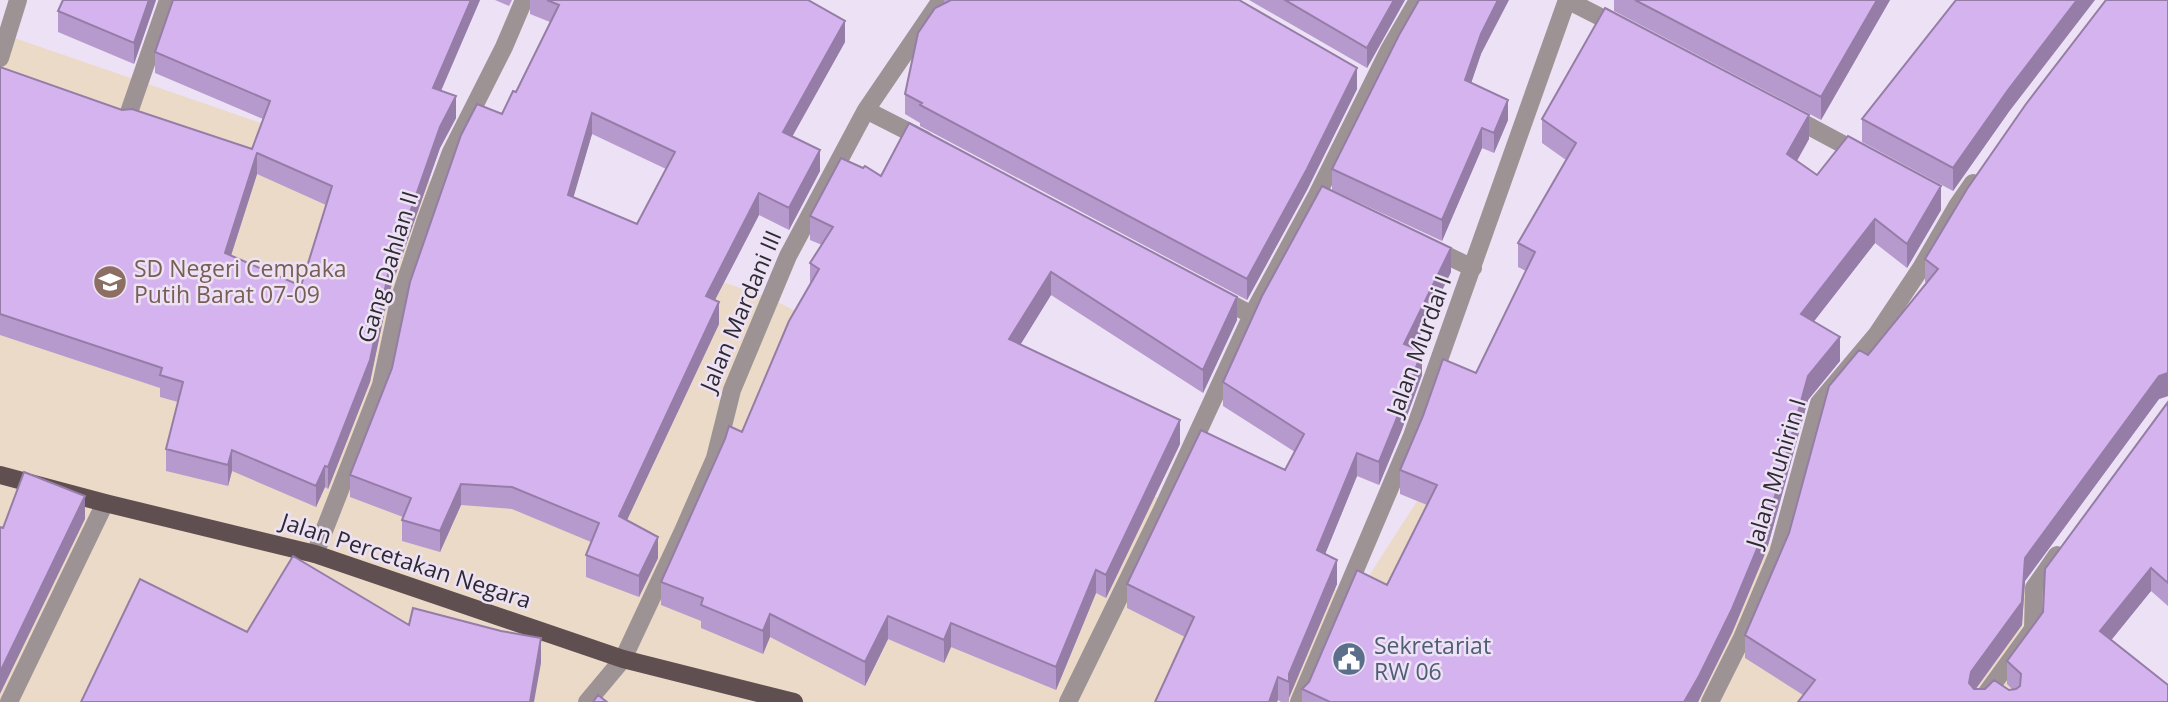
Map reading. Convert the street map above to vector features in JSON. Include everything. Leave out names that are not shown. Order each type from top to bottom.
[{"type":"main road","name":"Jalan Percetakan Negara","points":[[0,475],[315,554],[623,659],[794,702]]},
{"type":"street","points":[[0,58],[18,0]]},
{"type":"street","points":[[100,113],[126,121],[168,0]]},
{"type":"street","name":"Gang Dahlan II","points":[[315,554],[380,385],[399,300],[433,198],[451,152],[524,0]]},
{"type":"street","name":"Jalan Mardani III","points":[[587,702],[623,659],[715,458],[732,390],[788,256],[866,110],[941,0]]},
{"type":"street","points":[[1068,702],[1161,512],[1252,315],[1317,195],[1366,81],[1418,0]]},
{"type":"street","points":[[1567,0],[1638,36]]},
{"type":"street","name":"Jalan Murdai I","points":[[1299,702],[1412,436],[1567,0]]},
{"type":"street","points":[[1770,106],[1873,161]]},
{"type":"street","points":[[866,110],[937,147]]},
{"type":"street","name":"Jalan Muhirin I","points":[[1710,702],[1742,638],[1778,553],[1819,403],[1877,334],[1921,268],[1951,202],[1979,174]]},
{"type":"street","points":[[1317,195],[1352,211]]},
{"type":"street","points":[[1410,239],[1472,268]]},
{"type":"street","points":[[1203,289],[1252,315]]},
{"type":"street","points":[[9,702],[105,503]]},
{"type":"street","points":[[1980,702],[1996,690],[2033,629],[2034,588],[2064,546]]},
{"type":"shaded area","points":[[0,33],[772,299],[1354,599],[1426,487],[1701,634],[1837,458],[2057,604],[2053,702],[0,702]]},
{"type":"building","points":[[63,0],[149,0],[134,43],[58,11]]},
{"type":"building","points":[[173,0],[471,0],[433,88],[456,96],[440,127],[388,275],[370,360],[328,467],[325,466],[316,486],[232,450],[228,465],[166,449],[183,382],[160,375],[162,368],[0,314],[0,67],[122,110],[132,109],[252,149],[270,101],[155,52]],"holes":[[[257,153],[332,186],[301,286],[225,253]]]},
{"type":"building","points":[[547,0],[808,0],[845,21],[783,132],[820,150],[789,208],[759,193],[706,296],[719,302],[619,516],[658,537],[639,576],[586,555],[599,523],[512,487],[461,484],[440,531],[402,520],[411,498],[350,475],[392,368],[410,282],[461,135],[477,104],[502,114],[513,91],[516,92],[559,5]],"holes":[[[592,113],[675,152],[637,224],[568,195]]]},
{"type":"building","points":[[951,0],[1239,0],[1357,68],[1307,169],[1247,279],[920,105],[922,103],[905,94],[918,33],[935,8]]},
{"type":"building","points":[[1285,0],[1394,0],[1367,48]]},
{"type":"building","points":[[1419,0],[1498,0],[1481,34],[1465,80],[1508,100],[1494,133],[1482,128],[1442,220],[1332,169]]},
{"type":"building","points":[[1635,0],[1877,0],[1821,97]]},
{"type":"building","points":[[1956,0],[2077,0],[1953,168],[1862,119]]},
{"type":"building","points":[[2106,0],[2168,0],[2168,373],[2159,376],[2025,558],[2022,602],[1971,672],[1969,683],[1974,689],[1985,689],[1994,680],[2009,690],[2020,686],[2021,674],[2007,661],[2043,612],[2045,569],[2168,402],[2168,583],[2151,568],[2100,631],[2168,685],[2168,702],[1798,702],[1815,680],[1745,635],[1789,533],[1829,386],[1859,350],[1868,355],[1938,269],[1925,259],[1967,189],[2026,104]]},
{"type":"building","points":[[1605,8],[1809,115],[1787,154],[1817,175],[1848,136],[1941,186],[1907,244],[1875,219],[1801,314],[1840,337],[1808,376],[1767,525],[1732,609],[1684,702],[1330,702],[1302,689],[1309,682],[1357,570],[1387,585],[1437,485],[1400,470],[1443,359],[1476,373],[1535,252],[1518,243],[1576,143],[1542,119]]},
{"type":"building","points":[[909,123],[1237,297],[1203,370],[1051,272],[1009,339],[1180,420],[1106,575],[1096,570],[1056,667],[951,623],[944,640],[888,616],[865,662],[770,614],[763,631],[701,605],[703,598],[661,582],[729,426],[742,432],[789,321],[819,269],[810,263],[833,227],[810,216],[841,158],[863,168],[865,166],[881,176]]},
{"type":"building","points":[[1322,186],[1451,248],[1404,344],[1422,351],[1379,462],[1357,453],[1317,550],[1337,560],[1289,674],[1289,682],[1278,677],[1269,702],[1155,702],[1194,617],[1127,584],[1201,430],[1285,470],[1304,434],[1223,382],[1262,296]]},
{"type":"building","points":[[24,472],[85,496],[0,672],[0,527],[3,528]]},
{"type":"building","points":[[293,556],[409,625],[413,608],[501,631],[541,638],[530,702],[81,702],[140,579],[247,632]]},
{"type":"building","points":[[598,695],[607,702],[593,702]]},
{"type":"place","name":"SD Negeri Cempaka Putih Barat 07-09","points":[[110,282]]},
{"type":"place","name":"Sekretariat RW 06","points":[[1349,659]]}]
